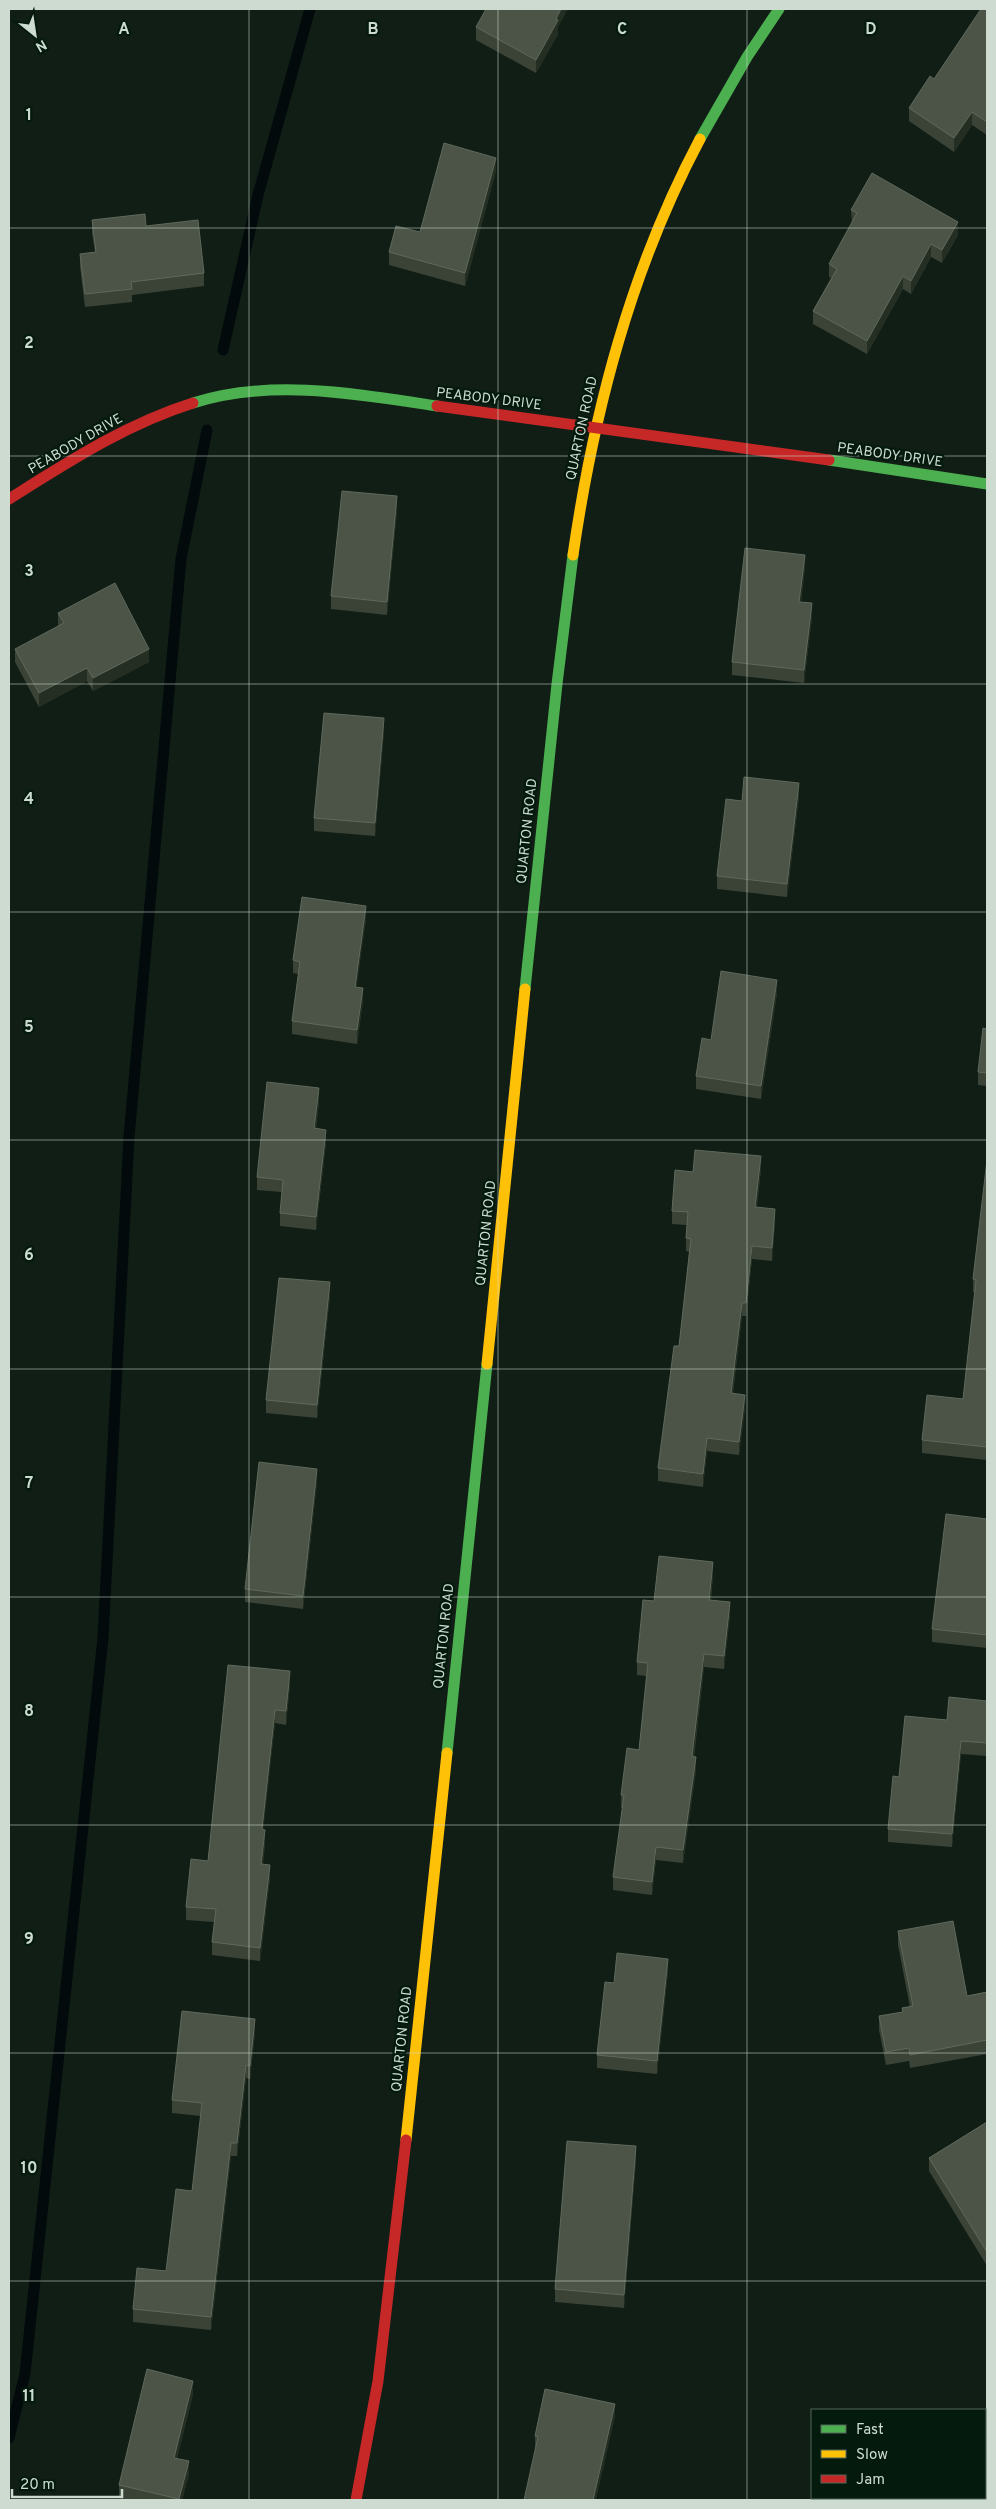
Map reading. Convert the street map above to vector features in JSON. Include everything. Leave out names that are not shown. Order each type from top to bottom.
[{"type":"street","name":"QUARTON ROAD","points":[[356,2500],[378,2381],[389,2296],[557,684],[581,499],[595,426],[625,314],[652,239],[719,104],[779,9]]},
{"type":"street","name":"PEABODY DRIVE","points":[[9,499],[64,465],[165,412],[232,394],[281,390],[595,426],[987,484]]},
{"type":"building","points":[[486,9],[561,9],[556,19],[558,20],[536,60],[476,27]]},
{"type":"building","points":[[981,9],[987,9],[987,122],[972,112],[954,138],[909,108],[930,76],[934,79]]},
{"type":"building","points":[[444,143],[496,158],[465,273],[389,252],[396,226],[420,232]]},
{"type":"building","points":[[872,173],[958,222],[942,250],[931,244],[911,281],[903,276],[867,341],[813,311],[837,269],[829,264],[857,213],[851,210]]},
{"type":"building","points":[[145,214],[146,226],[198,220],[204,273],[131,282],[132,289],[85,294],[80,254],[96,252],[92,220]]},
{"type":"building","points":[[342,491],[397,496],[387,602],[331,596]]},
{"type":"building","points":[[745,548],[805,555],[799,602],[812,603],[804,670],[732,662]]},
{"type":"building","points":[[115,583],[149,649],[93,678],[87,668],[39,693],[15,649],[64,623],[58,613]]},
{"type":"building","points":[[324,713],[384,718],[375,823],[314,818]]},
{"type":"building","points":[[744,777],[799,783],[787,884],[717,876],[726,799],[742,801]]},
{"type":"building","points":[[302,897],[366,906],[355,987],[363,988],[357,1030],[292,1021],[300,962],[293,960]]},
{"type":"building","points":[[721,971],[777,980],[761,1086],[696,1076],[702,1038],[711,1040]]},
{"type":"building","points":[[983,1028],[987,1029],[987,1073],[978,1072]]},
{"type":"building","points":[[267,1082],[319,1088],[314,1128],[326,1130],[316,1217],[280,1213],[283,1180],[257,1177]]},
{"type":"building","points":[[695,1150],[761,1156],[755,1207],[775,1209],[772,1248],[752,1246],[746,1303],[742,1303],[731,1393],[745,1395],[739,1442],[707,1438],[703,1474],[658,1468],[674,1346],[679,1346],[691,1239],[686,1238],[688,1212],[672,1211],[675,1170],[693,1172]]},
{"type":"building","points":[[987,1160],[987,1447],[922,1440],[927,1395],[963,1399],[976,1280],[973,1279]]},
{"type":"building","points":[[279,1278],[330,1282],[317,1405],[266,1400]]},
{"type":"building","points":[[259,1462],[317,1469],[303,1596],[245,1589]]},
{"type":"building","points":[[946,1514],[987,1519],[987,1635],[932,1629]]},
{"type":"building","points":[[659,1556],[713,1562],[709,1600],[730,1602],[724,1656],[704,1654],[692,1756],[696,1757],[683,1850],[656,1847],[652,1882],[613,1877],[624,1795],[621,1795],[627,1748],[639,1750],[648,1663],[637,1662],[643,1600],[654,1601]]},
{"type":"building","points":[[228,1665],[290,1671],[286,1711],[275,1710],[262,1829],[265,1830],[261,1864],[270,1865],[260,1948],[212,1942],[216,1909],[186,1907],[191,1859],[208,1861]]},
{"type":"building","points":[[949,1697],[987,1701],[987,1743],[961,1741],[952,1834],[888,1829],[893,1776],[899,1777],[905,1716],[947,1720]]},
{"type":"building","points":[[953,1921],[967,1996],[987,1992],[987,2040],[910,2055],[909,2048],[886,2052],[879,2016],[903,2012],[902,2008],[913,2006],[898,1931]]},
{"type":"building","points":[[617,1953],[668,1959],[657,2061],[597,2055],[605,1982],[614,1983]]},
{"type":"building","points":[[182,2011],[255,2019],[250,2066],[246,2065],[237,2143],[231,2143],[211,2317],[133,2309],[137,2268],[166,2271],[176,2189],[192,2191],[202,2103],[172,2100]]},
{"type":"building","points":[[987,2122],[987,2252],[929,2158]]},
{"type":"building","points":[[567,2141],[636,2146],[624,2295],[555,2289]]},
{"type":"building","points":[[147,2369],[193,2381],[174,2458],[189,2461],[179,2499],[119,2485]]},
{"type":"building","points":[[545,2389],[615,2404],[593,2500],[524,2500],[538,2437],[535,2436]]},
{"type":"building","points":[[986,2475],[987,2500],[933,2500],[986,2499]]},
{"type":"waterway","points":[[223,350],[258,195],[310,9]]},
{"type":"waterway","points":[[9,2438],[25,2374],[103,1638],[129,1137],[181,559],[207,430]]},
{"type":"traffic: fast","points":[[700,139],[747,57],[779,9]]},
{"type":"traffic: fast","points":[[193,403],[223,395],[253,391],[284,390],[346,393],[437,406]]},
{"type":"traffic: fast","points":[[829,460],[987,484]]},
{"type":"traffic: fast","points":[[525,989],[557,684],[573,555]]},
{"type":"traffic: fast","points":[[447,1753],[487,1364]]},
{"type":"traffic: slow","points":[[573,555],[592,447],[618,341],[654,238],[700,139]]},
{"type":"traffic: slow","points":[[487,1364],[525,989]]},
{"type":"traffic: slow","points":[[406,2140],[447,1753]]},
{"type":"traffic: jam","points":[[9,499],[98,445],[144,422],[193,403]]},
{"type":"traffic: jam","points":[[437,406],[829,460]]},
{"type":"traffic: jam","points":[[356,2500],[378,2381],[406,2140]]}]
